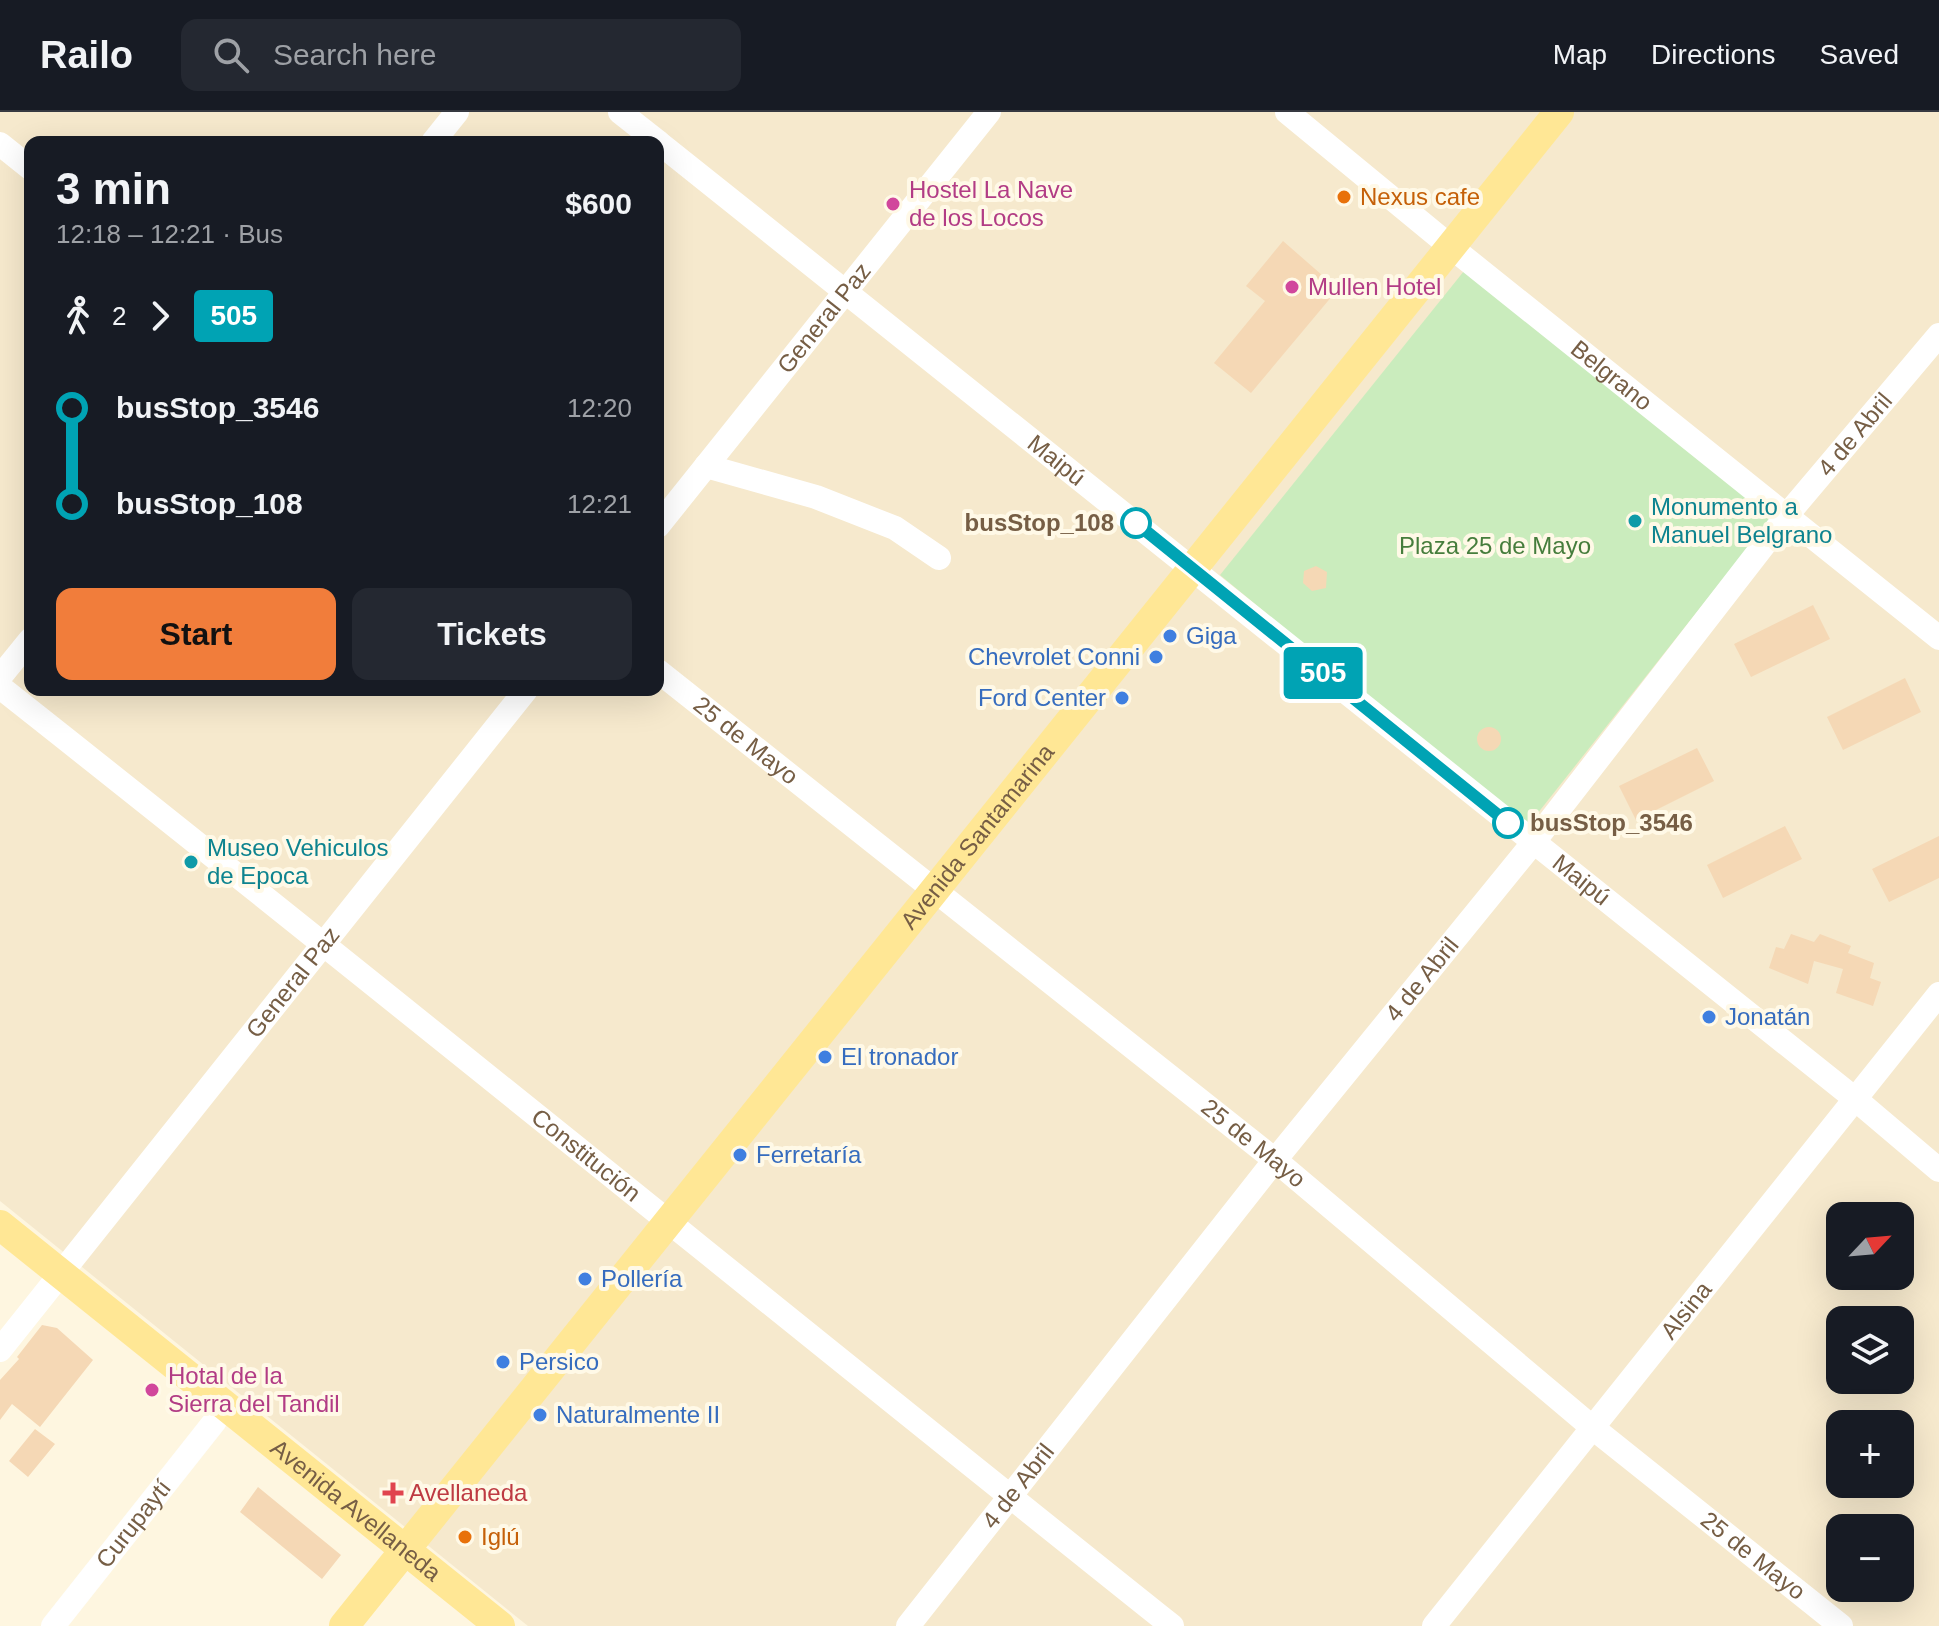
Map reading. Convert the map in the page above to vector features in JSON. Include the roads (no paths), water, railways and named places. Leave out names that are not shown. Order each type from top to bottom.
[{"type":"main road","name":"Avenida Santamarina","points":[[344,1626],[1559,112]]},
{"type":"main road","name":"Avenida Avellaneda","points":[[0,1225],[56,1281],[215,1421],[500,1626]]},
{"type":"main road","name":"Avenida Avellaneda","points":[[0,1249],[56,1281],[400,1556],[475,1626]]},
{"type":"street","points":[[438,136],[457,112]]},
{"type":"street","name":"Maipú","points":[[620,112],[650,136]]},
{"type":"street","name":"General Paz","points":[[664,518],[989,112]]},
{"type":"street","name":"Belgrano","points":[[1287,112],[1939,638]]},
{"type":"street","points":[[0,144],[24,163]]},
{"type":"street","name":"Maipú","points":[[664,147],[1854,1098],[1939,1170]]},
{"type":"street","name":"4 de Abril","points":[[908,1626],[1275,1160],[1533,843],[1787,515],[1939,335]]},
{"type":"street","points":[[706,466],[816,497],[895,528],[939,558]]},
{"type":"street","points":[[0,677],[24,647]]},
{"type":"street","name":"25 de Mayo","points":[[664,676],[1275,1160],[1593,1428],[1841,1626]]},
{"type":"street","name":"Constitución","points":[[0,687],[324,942],[667,1223],[1172,1626]]},
{"type":"street","name":"General Paz","points":[[0,1350],[521,696]]},
{"type":"street","name":"Alsina","points":[[1434,1626],[1939,994]]},
{"type":"street","name":"Curupaytí","points":[[53,1626],[215,1421]]},
{"type":"place","name":"Nexus cafe","points":[[1344,197]]},
{"type":"place","name":"Hostel La Nave de los Locos","points":[[893,204]]},
{"type":"place","name":"Mullen Hotel","points":[[1292,287]]},
{"type":"place","name":"Monumento a Manuel Belgrano","points":[[1635,521]]},
{"type":"place","name":"busStop_108","points":[[1136,523]]},
{"type":"place","name":"Giga","points":[[1170,636]]},
{"type":"place","name":"Chevrolet Conni","points":[[1156,657]]},
{"type":"place","name":"Ford Center","points":[[1122,698]]},
{"type":"place","name":"busStop_3546","points":[[1508,823]]},
{"type":"place","name":"Museo Vehiculos de Epoca","points":[[191,862]]},
{"type":"place","name":"Jonatán","points":[[1709,1017]]},
{"type":"place","name":"El tronador","points":[[825,1057]]},
{"type":"place","name":"Ferretaría","points":[[740,1155]]},
{"type":"place","name":"Pollería","points":[[585,1279]]},
{"type":"place","name":"Persico","points":[[503,1362]]},
{"type":"place","name":"Hotal de la Sierra del Tandil","points":[[152,1390]]},
{"type":"place","name":"Naturalmente II","points":[[540,1415]]},
{"type":"place","name":"Avellaneda","points":[[393,1493]]},
{"type":"place","name":"Iglú","points":[[465,1537]]},
{"type":"park label","name":"Plaza 25 de Mayo","points":[[1495,546]]}]
